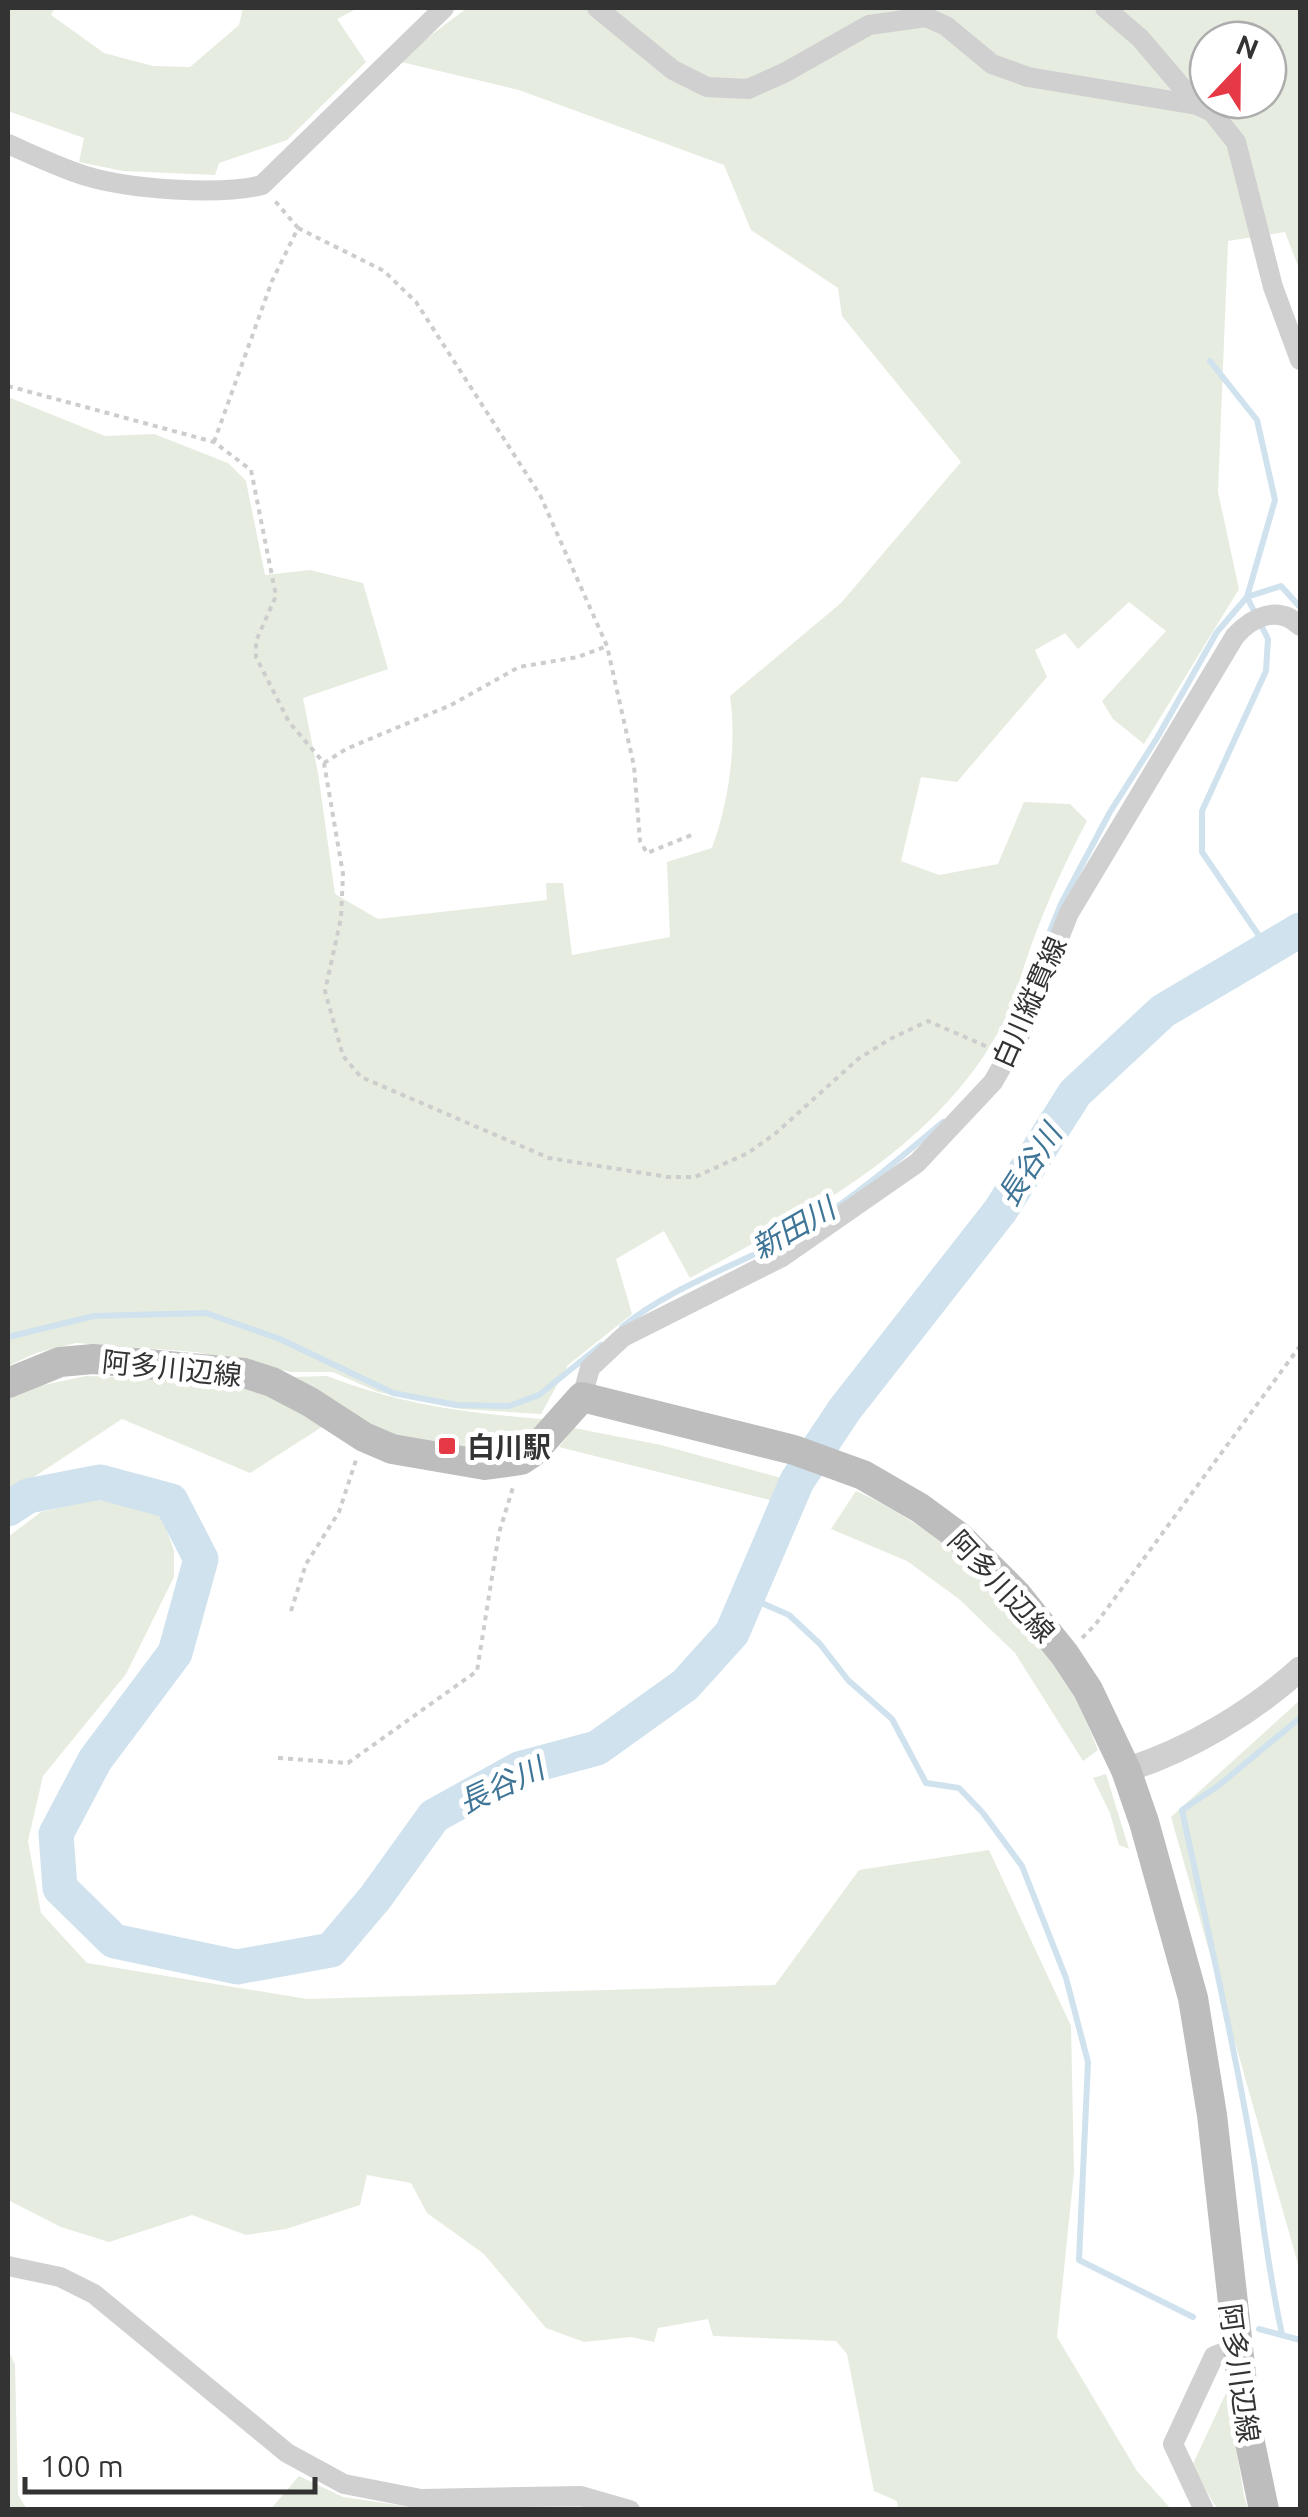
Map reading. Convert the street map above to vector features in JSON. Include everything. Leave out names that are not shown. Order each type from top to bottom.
[{"type":"main road","name":"阿多川辺線","points":[[8,1383],[60,1362],[93,1359],[244,1372],[272,1382],[364,1437],[392,1449],[484,1465],[521,1460]]},
{"type":"main road","name":"阿多川辺線","points":[[582,1398],[794,1450],[864,1475],[958,1536],[1016,1594],[1088,1690],[1126,1770],[1144,1822],[1193,1998],[1212,2115],[1246,2428],[1264,2510]]},
{"type":"main road","points":[[521,1460],[582,1398]]},
{"type":"street","points":[[8,144],[86,176],[119,183],[236,192],[262,185],[444,8]]},
{"type":"street","points":[[597,8],[673,70],[706,87],[748,88],[784,73],[869,25],[926,17],[946,26],[992,64],[1028,76],[1188,103]]},
{"type":"street","points":[[1105,8],[1140,38],[1188,94]]},
{"type":"street","points":[[1218,120],[1236,142],[1272,287],[1300,360]]},
{"type":"street","name":"白川縦貫線","points":[[582,1398],[590,1368],[623,1337],[782,1258],[916,1163],[993,1082],[1020,1035],[1069,913],[1221,658],[1244,626],[1259,618],[1278,614],[1300,623]]},
{"type":"street","points":[[1126,1770],[1161,1759],[1232,1719],[1300,1669]]},
{"type":"street","points":[[8,2266],[60,2278],[94,2294],[287,2453],[344,2484],[421,2499],[581,2496],[630,2510]]},
{"type":"street","points":[[1204,2510],[1173,2444],[1214,2356],[1236,2348]]},
{"type":"path","points":[[262,185],[298,228],[384,272],[416,302],[540,495],[607,646],[634,766],[640,841],[647,853],[694,834]]},
{"type":"path","points":[[214,442],[272,281],[298,228]]},
{"type":"path","points":[[8,386],[214,442],[250,470],[276,596],[256,641],[256,656],[289,722],[324,764],[343,874],[341,918],[326,991],[343,1056],[361,1078],[532,1151],[588,1167],[695,1177],[748,1153],[858,1059],[890,1038],[928,1021],[997,1050]]},
{"type":"path","points":[[324,764],[346,749],[451,705],[519,667],[578,658],[607,646]]},
{"type":"path","points":[[1065,1655],[1094,1625],[1300,1346]]},
{"type":"path","points":[[291,1611],[306,1564],[338,1512],[364,1437]]},
{"type":"path","points":[[278,1758],[348,1762],[476,1671],[499,1533],[521,1460]]},
{"type":"shaded area","points":[[8,8],[55,8],[51,15],[104,53],[153,66],[190,67],[239,25],[243,8],[358,8],[337,19],[366,62],[287,140],[219,163],[215,175],[123,171],[79,162],[84,138],[8,111]]},
{"type":"shaded area","points":[[467,8],[1300,8],[1300,271],[1285,232],[1228,241],[1218,492],[1239,589],[1144,744],[1113,719],[1102,701],[1166,631],[1129,602],[1078,649],[1065,633],[1035,650],[1047,677],[957,782],[921,777],[901,861],[939,875],[998,864],[1024,802],[1070,804],[1087,821],[1050,898],[999,1031],[939,1111],[902,1145],[863,1176],[778,1229],[690,1278],[664,1231],[616,1259],[632,1314],[568,1365],[541,1414],[461,1409],[378,1392],[333,1372],[291,1372],[196,1352],[76,1343],[36,1353],[8,1366],[8,397],[105,436],[154,434],[228,463],[246,481],[265,575],[310,570],[363,583],[388,669],[303,698],[335,894],[378,919],[547,900],[546,883],[563,883],[572,955],[670,937],[667,862],[712,848],[730,773],[730,696],[841,603],[961,462],[842,316],[838,288],[751,230],[724,165],[519,90],[397,61]]},
{"type":"shaded area","points":[[86,1376],[183,1379],[263,1391],[328,1423],[250,1473],[122,1419],[8,1494],[8,1398],[34,1387]]},
{"type":"shaded area","points":[[327,1376],[383,1395],[438,1407],[552,1420],[526,1445],[465,1453],[376,1430],[294,1377]]},
{"type":"shaded area","points":[[574,1428],[661,1445],[785,1479],[774,1501],[559,1447]]},
{"type":"shaded area","points":[[856,1491],[888,1507],[949,1549],[1003,1599],[1069,1687],[1098,1750],[1083,1761],[1015,1653],[959,1599],[907,1561],[831,1529]]},
{"type":"shaded area","points":[[94,1500],[132,1502],[160,1511],[174,1551],[174,1577],[126,1674],[43,1776],[28,1841],[41,1913],[87,1963],[307,1999],[775,1985],[859,1870],[989,1850],[1071,2026],[1074,2172],[1057,2337],[1137,2471],[1171,2509],[898,2509],[897,2501],[874,2491],[847,2354],[836,2341],[713,2336],[708,2319],[658,2328],[654,2342],[631,2337],[584,2342],[546,2328],[484,2254],[427,2213],[411,2183],[367,2175],[360,2205],[286,2229],[246,2235],[192,2215],[109,2242],[61,2227],[8,2200],[8,1537],[41,1512]]},
{"type":"shaded area","points":[[1300,1700],[1300,2271],[1171,1817]]},
{"type":"shaded area","points":[[1106,1774],[1129,1849],[1119,1845],[1110,1813],[1093,1778]]},
{"type":"shaded area","points":[[8,2349],[15,2365],[18,2495],[27,2509],[8,2509]]},
{"type":"shaded area","points":[[1227,2391],[1248,2509],[1217,2509],[1192,2466]]},
{"type":"shaded area","points":[[299,2476],[343,2497],[418,2508],[580,2503],[600,2510],[270,2510]]},
{"type":"waterway","points":[[1210,361],[1257,420],[1275,500],[1247,597],[1268,639],[1266,671],[1202,811],[1202,852],[1268,949]]},
{"type":"waterway","name":"新田川","points":[[1003,1047],[1061,904],[1110,812],[1217,632],[1247,597],[1281,586],[1300,607]]},
{"type":"waterway","name":"長谷川","points":[[8,1509],[28,1496],[100,1482],[171,1501],[201,1559],[175,1653],[95,1760],[56,1834],[60,1888],[114,1941],[237,1967],[331,1950],[375,1898],[434,1816],[519,1769],[597,1748],[685,1685],[732,1633],[797,1481],[845,1409],[1000,1211],[1075,1093],[1163,1011],[1300,930]]},
{"type":"waterway","name":"新田川","points":[[622,1327],[667,1297],[813,1223],[863,1188],[943,1122]]},
{"type":"waterway","name":"新田川","points":[[8,1337],[94,1316],[206,1313],[280,1339],[393,1393],[456,1405],[509,1406],[539,1395],[601,1345]]},
{"type":"waterway","points":[[748,1597],[789,1615],[820,1644],[848,1680],[892,1719],[926,1783],[959,1788],[1022,1866],[1066,1978],[1088,2062],[1079,2260],[1193,2317]]},
{"type":"waterway","points":[[1282,2334],[1238,2073],[1182,1810],[1218,1786],[1300,1718]]},
{"type":"waterway","points":[[1259,2329],[1300,2340]]},
{"type":"place","name":"白川駅","points":[[447,1446]]}]
